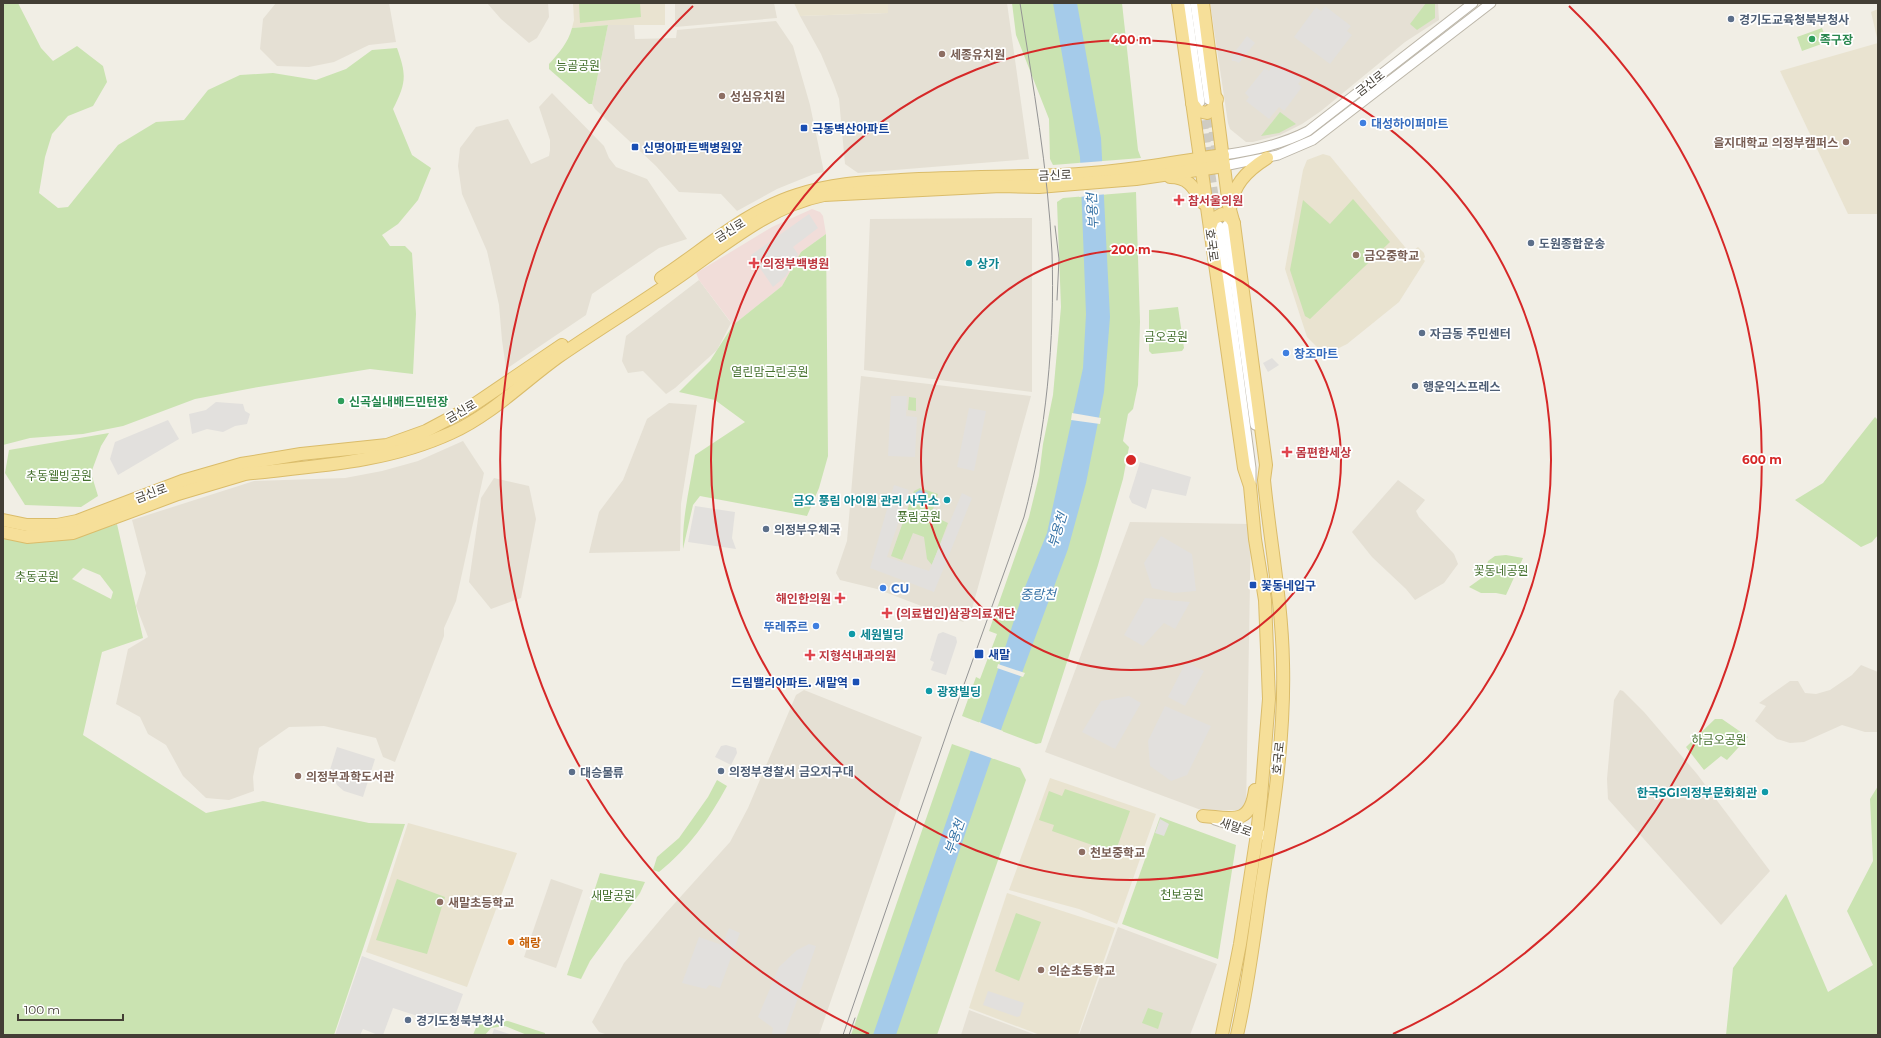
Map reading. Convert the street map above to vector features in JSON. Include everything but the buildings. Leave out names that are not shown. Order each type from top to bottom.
[{"type":"main road","name":"호국로","points":[[1178,3],[1204,101],[1223,161],[1229,206],[1224,223],[1244,468],[1250,486],[1255,539],[1265,600],[1269,699],[1257,834],[1240,944],[1222,1035]]},
{"type":"main road","name":"호국로","points":[[1203,3],[1204,101],[1202,164],[1207,209],[1224,223],[1266,465],[1264,480],[1281,615],[1284,662],[1282,720],[1270,836],[1237,1034]]},
{"type":"main road","points":[[1224,223],[1232,204],[1234,191],[1240,181],[1253,168],[1267,158]]},
{"type":"main road","name":"금신로","points":[[1136,174],[1223,161]]},
{"type":"main road","name":"금신로","points":[[1136,174],[1150,177],[1202,164]]},
{"type":"main road","points":[[1062,180],[1136,174]]},
{"type":"main road","points":[[1150,177],[1178,178],[1187,181],[1194,186],[1207,209]]},
{"type":"main road","name":"금신로","points":[[3,520],[27,525],[57,525],[78,520],[182,481],[241,464],[301,454],[386,445],[426,431],[469,408],[668,274],[717,238],[773,205],[796,195],[839,184],[915,180],[1062,180]]},
{"type":"main road","name":"금신로","points":[[3,532],[27,537],[73,532],[178,494],[230,478],[253,473],[366,460],[414,447],[451,433],[494,408],[557,358],[722,245],[772,215],[810,198],[1001,186],[1039,187],[1062,180]]},
{"type":"main road","points":[[1203,816],[1240,817],[1249,811],[1253,801],[1265,742]]},
{"type":"street","name":"호국로","points":[[1186,3],[1204,101]]},
{"type":"street","name":"호국로","points":[[1195,3],[1204,101]]},
{"type":"street","name":"금신로","points":[[1223,161],[1286,141],[1308,130],[1472,3]]},
{"type":"street","name":"금신로","points":[[1223,161],[1267,158],[1289,151],[1316,139],[1491,3]]},
{"type":"street","name":"새말로","points":[[1203,816],[1257,834],[1270,836]]},
{"type":"shaded area","points":[[276,3],[389,3],[396,42],[369,45],[334,62],[309,67],[277,66],[260,49],[263,19]]},
{"type":"shaded area","points":[[487,3],[548,3],[549,17],[537,38],[529,43],[501,19]]},
{"type":"shaded area","points":[[573,3],[665,3],[665,25],[608,25],[572,28],[574,20]]},
{"type":"shaded area","points":[[675,3],[774,3],[777,18],[675,27]]},
{"type":"shaded area","points":[[794,3],[888,3],[888,13],[800,16]]},
{"type":"shaded area","points":[[888,3],[1007,3],[1029,159],[858,173],[845,164],[839,99],[821,54],[800,16],[888,13]]},
{"type":"shaded area","points":[[1210,3],[1438,3],[1439,20],[1405,42],[1321,111],[1302,124],[1280,135],[1253,142],[1246,142],[1230,129],[1228,123]]},
{"type":"shaded area","points":[[1325,6],[1351,26],[1347,31],[1352,35],[1330,64],[1294,37],[1316,7],[1321,11]]},
{"type":"shaded area","points":[[1878,9],[1878,42],[1871,12]]},
{"type":"shaded area","points":[[776,21],[793,46],[810,105],[824,172],[814,174],[777,189],[737,211],[721,194],[679,192],[656,166],[595,109],[592,104],[608,25],[634,25],[635,39],[676,38],[677,30]]},
{"type":"shaded area","points":[[1247,36],[1255,43],[1239,63],[1232,61],[1231,57]]},
{"type":"shaded area","name":"을지대학교 의정부캠퍼스","points":[[1878,43],[1878,214],[1848,214],[1780,71]]},
{"type":"shaded area","points":[[1282,64],[1301,80],[1298,84],[1302,87],[1284,111],[1279,107],[1269,119],[1246,101],[1249,97],[1245,93],[1265,68],[1269,71],[1273,65],[1278,69]]},
{"type":"shaded area","points":[[552,93],[604,146],[609,158],[616,167],[647,179],[687,239],[659,248],[592,294],[586,315],[506,369],[499,305],[487,251],[462,194],[458,166],[460,148],[476,127],[508,119],[531,164],[549,156],[550,140],[539,107]]},
{"type":"shaded area","name":"금오중학교","points":[[1323,154],[1330,156],[1409,252],[1418,247],[1424,253],[1425,257],[1423,259],[1425,261],[1399,302],[1347,344],[1325,355],[1307,337],[1285,269],[1303,170],[1307,160]]},
{"type":"shaded area","name":"의정부백병원","points":[[812,209],[820,212],[823,216],[826,234],[801,252],[782,286],[733,325],[699,280],[696,273],[772,227]]},
{"type":"shaded area","points":[[809,214],[818,228],[793,247],[798,254],[786,276],[773,287],[751,255]]},
{"type":"shaded area","points":[[1032,218],[1032,392],[864,370],[870,219]]},
{"type":"shaded area","points":[[699,280],[731,323],[717,350],[675,388],[666,394],[643,371],[628,373],[622,361],[626,336]]},
{"type":"shaded area","points":[[1272,358],[1279,365],[1268,372],[1263,363]]},
{"type":"shaded area","points":[[861,376],[1031,396],[970,616],[963,622],[877,589],[840,580],[836,573],[847,541]]},
{"type":"shaded area","points":[[891,396],[907,396],[906,416],[917,417],[915,457],[888,456]]},
{"type":"shaded area","points":[[216,402],[243,404],[245,411],[250,414],[247,424],[235,426],[223,432],[207,429],[192,434],[189,414],[206,410]]},
{"type":"shaded area","points":[[669,403],[697,405],[681,504],[680,551],[589,553],[599,512],[623,480],[647,419]]},
{"type":"shaded area","points":[[969,408],[986,411],[974,471],[957,467]]},
{"type":"shaded area","points":[[168,420],[179,439],[118,475],[110,459],[115,442]]},
{"type":"shaded area","points":[[463,441],[484,473],[456,601],[444,628],[444,636],[395,762],[383,757],[376,738],[324,726],[289,727],[259,748],[253,777],[254,791],[229,800],[206,798],[183,776],[166,745],[148,734],[140,717],[116,704],[128,649],[148,637],[136,606],[146,573],[132,520],[254,481],[345,478],[382,471],[418,461]]},
{"type":"shaded area","points":[[1140,462],[1191,477],[1186,496],[1152,489],[1146,509],[1132,503],[1129,497]]},
{"type":"shaded area","points":[[494,478],[529,486],[536,519],[521,598],[491,609],[469,582],[481,498]]},
{"type":"shaded area","points":[[1398,480],[1425,500],[1416,511],[1419,517],[1454,554],[1458,564],[1444,583],[1415,600],[1406,589],[1372,557],[1352,532]]},
{"type":"shaded area","points":[[894,485],[909,490],[887,557],[929,571],[962,493],[972,498],[934,592],[870,568]]},
{"type":"shaded area","points":[[695,506],[735,512],[732,538],[736,549],[688,542]]},
{"type":"shaded area","points":[[1130,522],[1251,524],[1246,810],[1201,810],[1045,752]]},
{"type":"shaded area","points":[[1161,536],[1192,554],[1196,591],[1174,593],[1152,588],[1144,563]]},
{"type":"shaded area","points":[[1145,598],[1190,602],[1175,629],[1164,623],[1143,646],[1124,635]]},
{"type":"shaded area","points":[[943,632],[956,637],[957,642],[946,675],[931,670],[934,662],[930,660],[938,634]]},
{"type":"shaded area","points":[[1186,662],[1204,671],[1185,706],[1168,697]]},
{"type":"shaded area","points":[[1861,665],[1878,672],[1878,732],[1865,732],[1842,725],[1804,742],[1790,743],[1777,739],[1755,721],[1766,706],[1759,703],[1790,681],[1798,681],[1805,693],[1816,694],[1830,690],[1852,675]]},
{"type":"shaded area","points":[[804,690],[922,737],[819,1035],[608,1035],[599,1032],[592,1022],[624,963],[665,914],[730,842],[748,808],[796,695]]},
{"type":"shaded area","points":[[1620,690],[1623,691],[1644,712],[1697,774],[1770,871],[1721,925],[1608,799],[1607,779],[1614,700]]},
{"type":"shaded area","points":[[1129,696],[1141,703],[1115,749],[1082,732],[1101,701]]},
{"type":"shaded area","points":[[1165,706],[1211,726],[1187,775],[1171,781],[1150,766],[1148,741]]},
{"type":"shaded area","points":[[726,745],[736,748],[737,753],[731,765],[715,757],[721,746]]},
{"type":"shaded area","points":[[337,747],[375,759],[363,797],[344,791],[337,785],[333,776],[329,773]]},
{"type":"shaded area","name":"천보중학교","points":[[1050,778],[1156,814],[1117,924],[1079,909],[1009,890]]},
{"type":"shaded area","points":[[1160,819],[1169,824],[1164,836],[1155,833]]},
{"type":"shaded area","name":"새말초등학교","points":[[408,823],[517,853],[467,987],[366,952]]},
{"type":"shaded area","points":[[551,879],[583,890],[556,968],[524,957]]},
{"type":"shaded area","name":"의순초등학교","points":[[1007,893],[1115,928],[1078,1035],[1040,1035],[969,1008]]},
{"type":"shaded area","points":[[1118,927],[1217,964],[1190,1035],[1079,1035]]},
{"type":"shaded area","points":[[729,928],[740,933],[720,988],[709,985],[706,989],[682,983],[699,937],[722,945]]},
{"type":"shaded area","points":[[809,944],[816,946],[785,1035],[772,1034],[773,1028],[758,1017],[779,967],[797,950]]},
{"type":"shaded area","points":[[362,956],[463,994],[451,1027],[393,1008],[383,1035],[378,1035],[363,1029],[360,1035],[335,1035]]},
{"type":"shaded area","points":[[988,991],[1024,1003],[1020,1016],[1017,1017],[983,1005]]},
{"type":"shaded area","points":[[969,1010],[1036,1035],[961,1035]]},
{"type":"shaded area","points":[[494,1029],[512,1035],[492,1035]]},
{"type":"green space","points":[[3,3],[18,3],[41,48],[53,61],[77,46],[103,66],[107,82],[93,106],[68,116],[52,134],[45,157],[39,193],[58,208],[68,207],[118,145],[156,122],[184,120],[208,90],[240,75],[273,73],[316,80],[346,69],[372,50],[397,48],[404,73],[404,79],[401,92],[393,109],[412,155],[431,168],[418,200],[398,224],[382,235],[390,246],[405,246],[412,253],[416,314],[413,374],[370,369],[253,388],[195,399],[123,426],[83,434],[30,438],[3,445]]},
{"type":"green space","points":[[579,3],[640,3],[641,17],[580,23]]},
{"type":"green space","points":[[1012,3],[1122,3],[1138,150],[1141,158],[1053,165],[1050,159],[1049,119],[1016,35]]},
{"type":"green space","points":[[1426,3],[1435,3],[1435,18],[1417,30],[1410,24]]},
{"type":"green space","name":"능골공원","points":[[608,25],[592,104],[589,104],[549,69],[549,64],[566,43],[572,28]]},
{"type":"green space","name":"족구장","points":[[1822,28],[1827,42],[1802,51],[1797,37]]},
{"type":"green space","points":[[1280,112],[1296,124],[1279,133],[1261,136]]},
{"type":"green space","points":[[1136,192],[1140,322],[1138,385],[1133,409],[1128,414],[1123,441],[1129,447],[1123,479],[1098,565],[1041,743],[1036,744],[962,716],[976,677],[980,679],[997,634],[989,631],[1029,517],[1039,476],[1043,444],[1053,395],[1061,307],[1057,202],[1063,198]]},
{"type":"green space","points":[[1353,199],[1390,242],[1310,319],[1305,316],[1290,270],[1303,200],[1330,224]]},
{"type":"green space","name":"열린맘근린공원","points":[[826,234],[828,456],[819,488],[807,516],[700,496],[693,505],[683,549],[685,513],[695,455],[745,422],[715,400],[679,392],[710,361],[733,325],[782,286],[801,252]]},
{"type":"green space","name":"금오공원","points":[[1178,307],[1184,348],[1182,351],[1152,354],[1149,351],[1149,310]]},
{"type":"green space","points":[[909,397],[916,398],[916,411],[908,410]]},
{"type":"green space","points":[[1875,417],[1878,420],[1878,535],[1872,542],[1861,547],[1795,500],[1823,483]]},
{"type":"green space","name":"추동웰빙공원","points":[[109,433],[101,446],[91,473],[98,496],[81,507],[25,505],[5,473],[9,450]]},
{"type":"green space","name":"풍림공원","points":[[920,488],[938,494],[931,515],[948,523],[932,565],[927,559],[924,537],[913,533],[902,560],[891,556],[914,491]]},
{"type":"green space","name":"추동공원","points":[[117,524],[143,638],[102,652],[83,735],[206,813],[263,801],[369,823],[405,824],[334,1035],[3,1035],[3,537],[78,536]],"holes":[[[83,568],[100,575],[113,592],[111,599],[72,579]]]},
{"type":"green space","name":"꽃동네공원","points":[[1506,555],[1523,558],[1506,595],[1481,593],[1469,587],[1483,577],[1488,561],[1495,556]]},
{"type":"green space","name":"하금오공원","points":[[1715,719],[1722,719],[1748,737],[1727,760],[1721,756],[1704,770],[1686,747]]},
{"type":"green space","points":[[952,744],[1020,768],[1026,780],[937,1035],[851,1035]]},
{"type":"green space","points":[[717,780],[727,786],[698,832],[670,863],[659,872],[653,870],[657,857],[679,838],[708,797]]},
{"type":"green space","points":[[1878,786],[1878,1035],[1726,1035],[1733,968],[1786,894],[1828,992],[1873,965],[1847,911],[1873,861],[1870,799]]},
{"type":"green space","points":[[1065,789],[1130,811],[1115,853],[1052,831],[1054,825],[1039,820],[1049,791],[1062,796]]},
{"type":"green space","name":"천보공원","points":[[1160,817],[1236,845],[1218,959],[1122,924]]},
{"type":"green space","name":"새말공원","points":[[600,873],[645,882],[640,893],[590,961],[581,979],[567,975]]},
{"type":"green space","points":[[397,879],[445,897],[427,954],[376,940]]},
{"type":"green space","points":[[1016,913],[1041,922],[1019,981],[995,971]]},
{"type":"green space","points":[[1148,1008],[1163,1013],[1158,1029],[1142,1023]]},
{"type":"green space","points":[[481,1015],[500,1021],[508,1021],[545,1033],[545,1035],[527,1035],[505,1026],[491,1028],[485,1035],[473,1035]]},
{"type":"water","name":"중랑천","points":[[1053,3],[1077,3],[1101,138],[1110,317],[1104,392],[1086,483],[1068,549],[1003,724],[896,1035],[873,1035],[985,709],[1025,587],[1047,533],[1083,368],[1086,314],[1080,157]]},
{"type":"water","points":[[920,490],[928,493],[926,498],[918,502],[913,500],[915,493]]},
{"type":"pier","points":[[1104,161],[1107,194],[1079,197],[1078,163]]},
{"type":"pier","points":[[1072,413],[1101,418],[1100,424],[1071,420]]},
{"type":"pier","points":[[998,664],[1025,673],[1023,677],[997,668]]},
{"type":"pier","points":[[979,722],[1003,731],[994,759],[969,750]]},
{"type":"tunnel","points":[[1209,105],[1216,150]]},
{"type":"tunnel","points":[[1201,107],[1218,223]]},
{"type":"tram line","points":[[843,1035],[952,718],[1024,517],[1038,453],[1050,352],[1053,286],[1052,253],[1044,159],[1020,3]]},
{"type":"tram line","points":[[1055,226],[1059,259],[1057,300]]},
{"type":"tram line","points":[[849,1035],[855,1018]]},
{"type":"place","name":"경기도교육청북부청사","points":[[1731,19]]},
{"type":"place","name":"족구장","points":[[1812,39]]},
{"type":"place","name":"세종유치원","points":[[942,54]]},
{"type":"place","name":"성심유치원","points":[[722,96]]},
{"type":"place","name":"대성하이퍼마트","points":[[1363,123]]},
{"type":"place","name":"극동벽산아파트","points":[[804,128]]},
{"type":"place","name":"을지대학교 의정부캠퍼스","points":[[1846,142]]},
{"type":"place","name":"신명아파트백병원앞","points":[[635,147]]},
{"type":"place","name":"참서울의원","points":[[1179,200]]},
{"type":"place","name":"도원종합운송","points":[[1531,243]]},
{"type":"place","name":"금오중학교","points":[[1356,255]]},
{"type":"place","name":"의정부백병원","points":[[754,263]]},
{"type":"place","name":"상가","points":[[969,263]]},
{"type":"place","name":"자금동 주민센터","points":[[1422,333]]},
{"type":"place","name":"창조마트","points":[[1286,353]]},
{"type":"place","name":"행운익스프레스","points":[[1415,386]]},
{"type":"place","name":"신곡실내배드민턴장","points":[[341,401]]},
{"type":"place","name":"몸편한세상","points":[[1287,452]]},
{"type":"place","name":"금오 풍림 아이원 관리 사무소","points":[[947,500]]},
{"type":"place","name":"의정부우체국","points":[[766,529]]},
{"type":"place","name":"꽃동네입구","points":[[1253,585]]},
{"type":"place","name":"CU","points":[[883,588]]},
{"type":"place","name":"해인한의원","points":[[840,598]]},
{"type":"place","name":"(의료법인)삼광의료재단","points":[[887,613]]},
{"type":"place","name":"뚜레쥬르","points":[[816,626]]},
{"type":"place","name":"세원빌딩","points":[[852,634]]},
{"type":"place","name":"새말","points":[[979,654]]},
{"type":"place","name":"지형석내과의원","points":[[810,655]]},
{"type":"place","name":"드림밸리아파트. 새말역","points":[[856,682]]},
{"type":"place","name":"광장빌딩","points":[[929,691]]},
{"type":"place","name":"의정부경찰서 금오지구대","points":[[721,771]]},
{"type":"place","name":"대승물류","points":[[572,772]]},
{"type":"place","name":"의정부과학도서관","points":[[298,776]]},
{"type":"place","name":"한국SGI의정부문화회관","points":[[1765,792]]},
{"type":"place","name":"천보중학교","points":[[1082,852]]},
{"type":"place","name":"새말초등학교","points":[[440,902]]},
{"type":"place","name":"해랑","points":[[511,942]]},
{"type":"place","name":"의순초등학교","points":[[1041,970]]},
{"type":"place","name":"경기도청북부청사","points":[[408,1020]]},
{"type":"water label","name":"부용천","points":[[1092,211]]},
{"type":"water label","name":"부용천","points":[[1057,530]]},
{"type":"water label","name":"부용천","points":[[954,837]]}]
